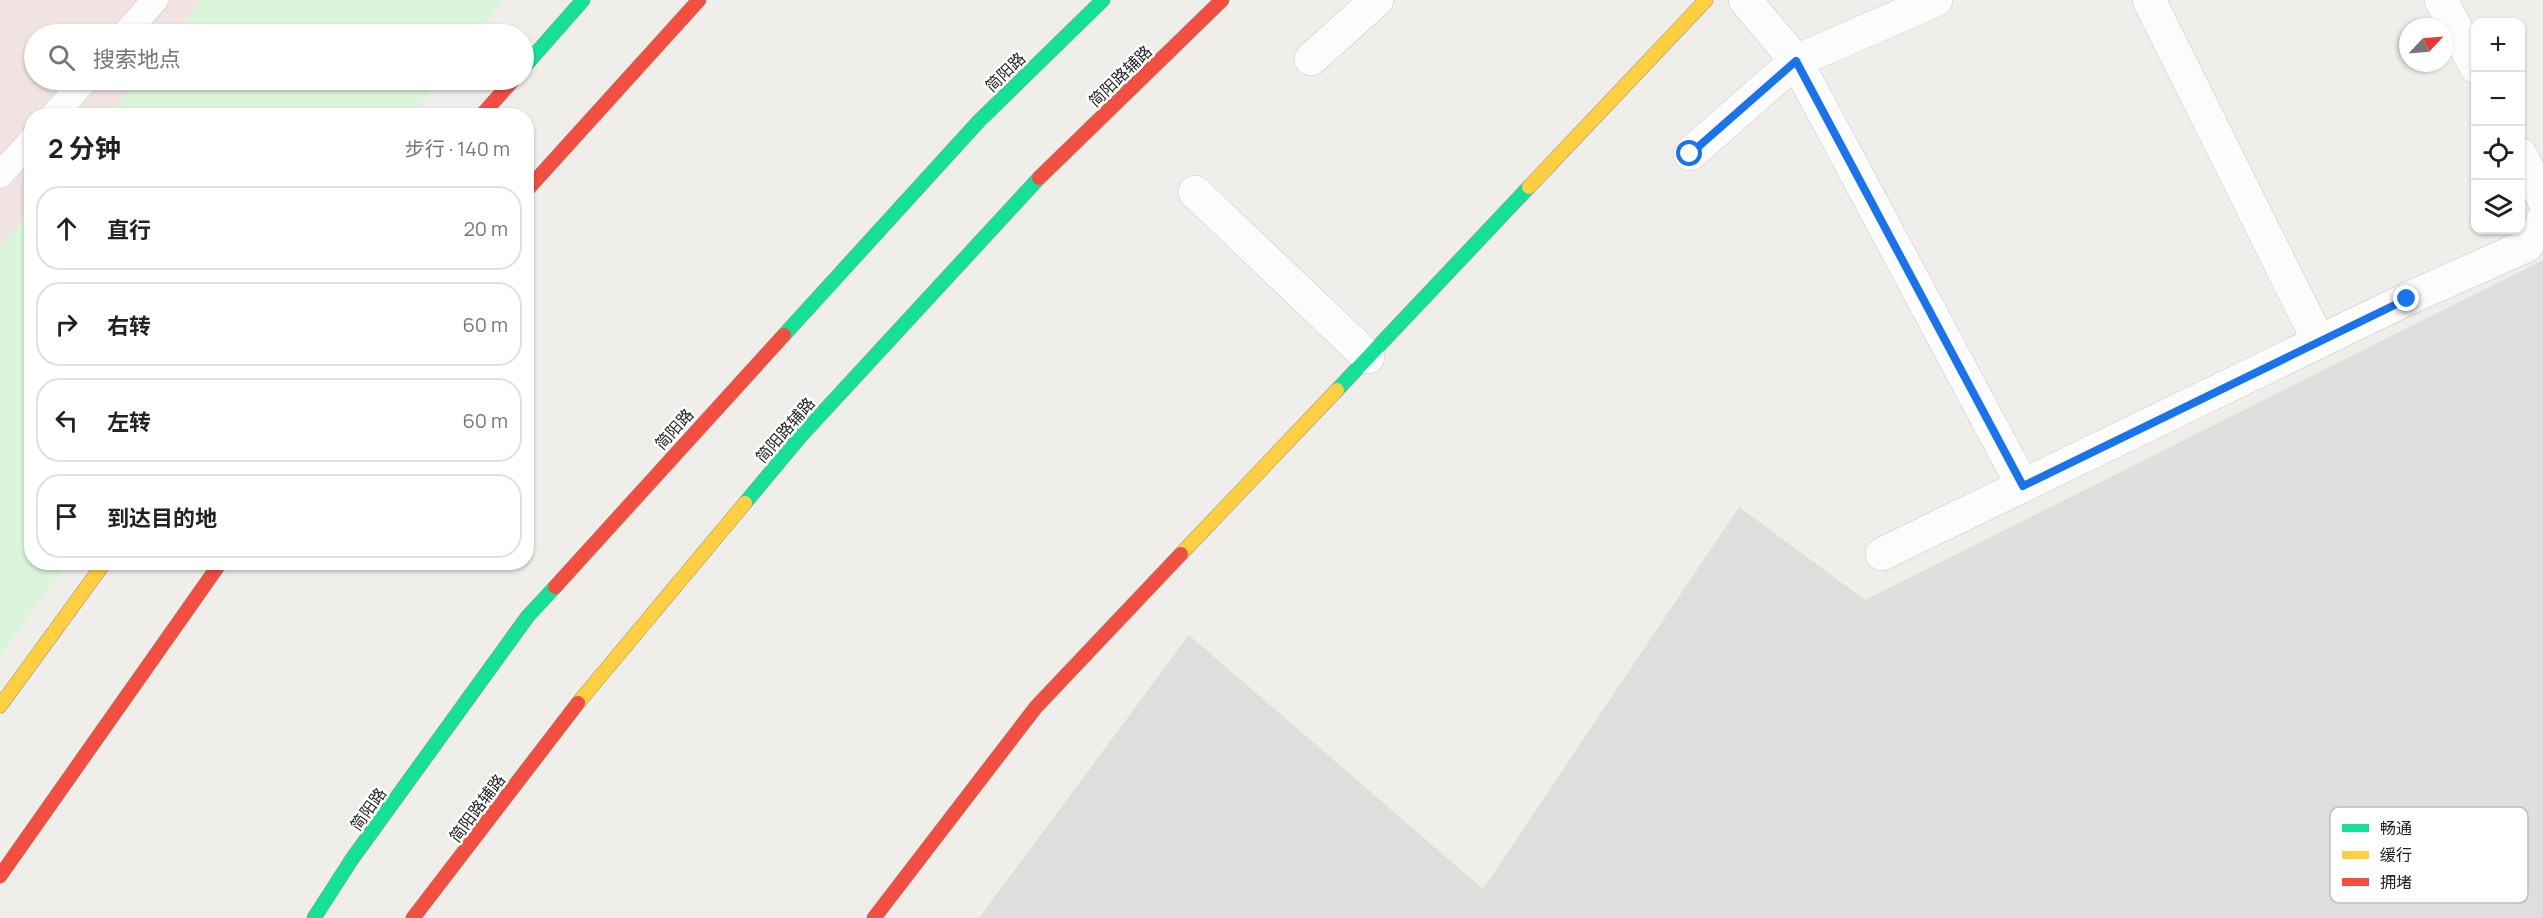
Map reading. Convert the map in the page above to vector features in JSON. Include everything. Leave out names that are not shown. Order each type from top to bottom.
[{"type":"main road","points":[[534,56],[584,0]]},
{"type":"main road","points":[[534,182],[699,0]]},
{"type":"main road","name":"简阳路","points":[[314,918],[352,859],[528,616],[979,121],[1103,0]]},
{"type":"main road","name":"简阳路辅路","points":[[413,918],[588,690],[800,437],[1047,170],[1222,0]]},
{"type":"main road","points":[[874,918],[1036,707],[1706,0]]},
{"type":"main road","points":[[488,108],[504,90]]},
{"type":"main road","points":[[0,706],[99,570]]},
{"type":"main road","points":[[0,876],[215,570]]},
{"type":"street","points":[[1311,59],[1377,0]]},
{"type":"street","points":[[1745,0],[1796,61],[2023,486]]},
{"type":"street","points":[[1690,154],[1796,61],[1936,0]]},
{"type":"street","points":[[2149,0],[2319,342]]},
{"type":"street","points":[[2441,0],[2471,59]]},
{"type":"street","points":[[2525,164],[2543,198]]},
{"type":"street","points":[[1195,192],[1368,357]]},
{"type":"street","points":[[1882,554],[2319,342],[2526,246],[2542,227],[2543,219]]},
{"type":"lane","points":[[134,24],[155,0]]},
{"type":"lane","points":[[60,108],[76,90]]},
{"type":"lane","points":[[0,175],[24,149]]},
{"type":"shaded area","points":[[0,0],[225,0],[205,24],[24,24],[24,90],[153,90],[138,108],[24,108],[24,248],[0,278]]},
{"type":"shaded area","points":[[2543,260],[2543,918],[979,918],[1189,635],[1483,889],[1739,507],[1865,600]]},
{"type":"green space","points":[[202,0],[504,0],[484,24],[182,24]]},
{"type":"green space","points":[[129,90],[431,90],[416,108],[114,108]]},
{"type":"green space","points":[[24,217],[24,570],[62,570],[0,656],[0,247]]},
{"type":"traffic: fast","points":[[534,56],[583,0]]},
{"type":"traffic: fast","points":[[784,335],[979,121],[1103,0]]},
{"type":"traffic: fast","points":[[745,503],[800,437],[1039,178]]},
{"type":"traffic: fast","points":[[1337,390],[1529,187]]},
{"type":"traffic: fast","points":[[314,918],[352,859],[528,616],[555,587]]},
{"type":"traffic: slow","points":[[1529,187],[1706,0]]},
{"type":"traffic: slow","points":[[1181,554],[1337,390]]},
{"type":"traffic: slow","points":[[578,703],[745,503]]},
{"type":"traffic: slow","points":[[0,706],[99,570]]},
{"type":"traffic: jam","points":[[534,182],[699,0]]},
{"type":"traffic: jam","points":[[1039,178],[1222,0]]},
{"type":"traffic: jam","points":[[488,108],[504,90]]},
{"type":"traffic: jam","points":[[555,587],[784,335]]},
{"type":"traffic: jam","points":[[874,918],[1036,707],[1181,554]]},
{"type":"traffic: jam","points":[[0,876],[215,570]]},
{"type":"traffic: jam","points":[[413,918],[578,703]]},
{"type":"route","points":[[1690,154],[1796,61],[2023,486],[2407,299]]}]
